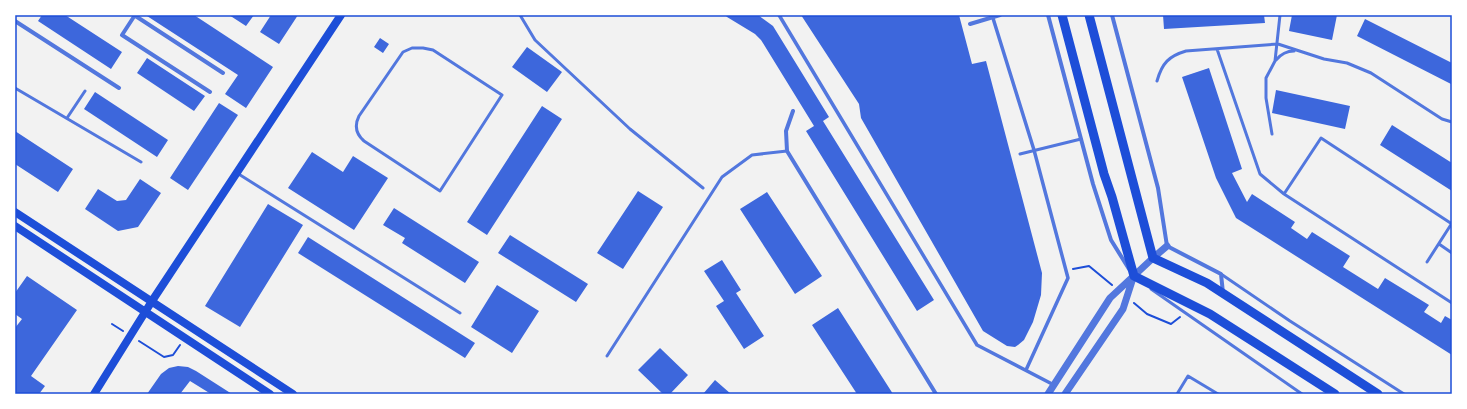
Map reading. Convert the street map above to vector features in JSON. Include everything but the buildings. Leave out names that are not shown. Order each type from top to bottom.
[{"type":"main road","points":[[94,394],[152,301],[341,15]]},
{"type":"main road","points":[[1062,15],[1104,174],[1122,230],[1134,276],[1210,314],[1335,394]]},
{"type":"main road","points":[[1089,15],[1153,258],[1207,283],[1378,394]]},
{"type":"main road","points":[[15,212],[293,394]]},
{"type":"main road","points":[[15,226],[270,394]]},
{"type":"street","points":[[210,92],[122,35],[135,15],[223,73]]},
{"type":"street","points":[[779,15],[977,345],[1054,385]]},
{"type":"street","points":[[970,24],[1000,15]]},
{"type":"street","points":[[1048,15],[1093,184],[1111,240],[1134,276]]},
{"type":"street","points":[[1112,15],[1158,188],[1167,246]]},
{"type":"street","points":[[993,16],[1034,150],[1068,278],[1026,370]]},
{"type":"street","points":[[15,21],[119,88]]},
{"type":"street","points":[[793,111],[786,131],[787,151],[936,394]]},
{"type":"street","points":[[1048,394],[1110,298],[1167,246]]},
{"type":"street","points":[[1167,246],[1221,274],[1223,293]]},
{"type":"street","points":[[1065,394],[1123,309],[1134,276]]},
{"type":"lane","points":[[520,15],[535,40],[630,129],[703,188]]},
{"type":"lane","points":[[1275,61],[1280,15]]},
{"type":"lane","points":[[1157,81],[1160,70],[1167,60],[1176,54],[1186,51],[1278,44],[1324,59],[1347,63],[1371,73],[1442,119],[1452,122]]},
{"type":"lane","points":[[412,48],[433,50],[502,95],[440,191],[364,141],[357,132],[357,121],[359,116],[403,52],[412,48]]},
{"type":"lane","points":[[1218,49],[1260,174],[1284,194],[1452,303]]},
{"type":"lane","points":[[1272,134],[1266,98],[1266,78],[1279,56],[1285,52],[1299,52]]},
{"type":"lane","points":[[15,88],[141,162]]},
{"type":"lane","points":[[67,118],[84,91]]},
{"type":"lane","points":[[1284,194],[1321,138],[1452,223],[1427,262]]},
{"type":"lane","points":[[1020,154],[1081,139]]},
{"type":"lane","points":[[607,356],[722,177],[752,155],[787,151]]},
{"type":"lane","points":[[237,173],[460,313]]},
{"type":"lane","points":[[1439,244],[1452,253]]},
{"type":"lane","points":[[1221,274],[1290,321],[1404,394]]},
{"type":"lane","points":[[1134,276],[1184,313],[1302,394]]},
{"type":"lane","points":[[1177,394],[1188,376],[1218,394]]},
{"type":"path","points":[[112,324],[164,358],[173,355],[185,338]]}]
